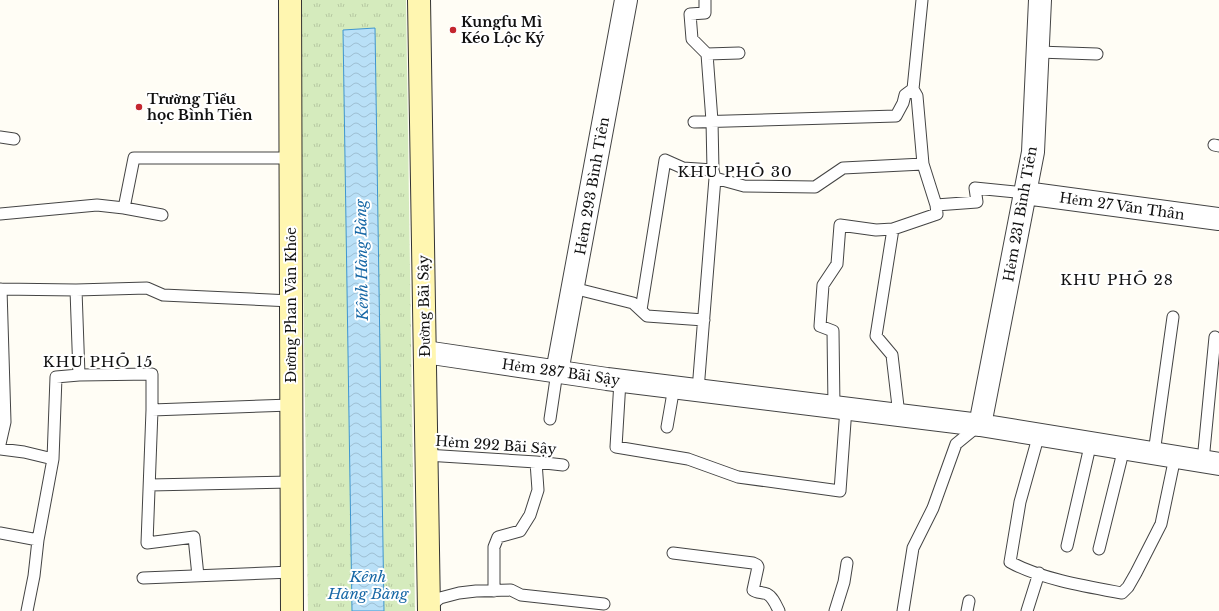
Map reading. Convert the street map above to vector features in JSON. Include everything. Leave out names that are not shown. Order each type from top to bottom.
[{"type":"street","name":"Đường Phan Văn Khỏe","points":[[290,0],[292,611]]},
{"type":"street","name":"Đường Bãi Sậy","points":[[419,0],[429,609]]},
{"type":"street","name":"Hẻm 293 Bình Tiên","points":[[557,372],[626,0]]},
{"type":"street","name":"Hẻm 231 Bình Tiên","points":[[980,425],[1033,152],[1040,0]]},
{"type":"street","name":"Hẻm 27 Văn Thân","points":[[1025,193],[1219,219]]},
{"type":"street","name":"Hẻm 287 Bãi Sậy","points":[[425,352],[620,381],[698,390]]},
{"type":"street","points":[[698,390],[980,425],[1211,463]]},
{"type":"lane","points":[[698,390],[714,174],[708,54],[692,39],[690,14],[705,13],[705,0]]},
{"type":"lane","points":[[620,381],[616,447],[688,459],[738,477],[840,491],[840,407],[833,331],[820,326],[823,285],[837,264],[840,225],[876,230],[893,229],[937,214],[936,205],[923,164],[916,96],[913,89],[922,0]]},
{"type":"lane","points":[[1038,52],[1097,54]]},
{"type":"lane","points":[[708,54],[739,53]]},
{"type":"lane","points":[[694,122],[896,116],[903,103],[905,95],[913,89]]},
{"type":"lane","points":[[0,137],[14,139]]},
{"type":"lane","points":[[124,208],[134,158],[290,158]]},
{"type":"lane","points":[[640,310],[665,160],[683,168],[714,174],[744,186],[815,187],[843,168],[923,164]]},
{"type":"lane","points":[[936,205],[977,202],[975,188],[1025,193]]},
{"type":"lane","points":[[0,214],[97,205],[162,215]]},
{"type":"lane","points":[[893,229],[876,336],[892,355],[899,415]]},
{"type":"lane","points":[[0,444],[5,422],[1,289],[76,290],[147,288],[163,295],[291,301]]},
{"type":"lane","points":[[573,288],[633,302],[647,316],[704,320]]},
{"type":"lane","points":[[76,290],[79,374]]},
{"type":"lane","points":[[1154,453],[1173,317]]},
{"type":"lane","points":[[1211,463],[1215,337]]},
{"type":"lane","points":[[550,419],[557,372]]},
{"type":"lane","points":[[27,611],[34,576],[38,540],[53,460],[56,377],[79,374],[152,374],[150,484],[147,543],[194,537],[198,576]]},
{"type":"lane","points":[[667,427],[674,387]]},
{"type":"lane","points":[[152,410],[291,405]]},
{"type":"lane","points":[[903,611],[913,548],[933,508],[956,444],[980,425]]},
{"type":"lane","points":[[1039,434],[1020,502],[1010,562],[1021,568],[1039,573],[1090,587],[1122,593],[1128,587],[1136,573],[1161,524],[1175,457]]},
{"type":"lane","points":[[1067,546],[1090,442]]},
{"type":"lane","points":[[1099,550],[1124,448]]},
{"type":"lane","points":[[0,449],[24,452],[53,460]]},
{"type":"lane","name":"Hẻm 292 Bãi Sậy","points":[[426,455],[563,465]]},
{"type":"lane","points":[[494,591],[494,547],[498,537],[520,531],[530,515],[538,490],[536,462]]},
{"type":"lane","points":[[150,484],[291,482]]},
{"type":"lane","points":[[0,533],[38,540]]},
{"type":"lane","points":[[673,553],[753,563],[757,565],[758,567],[753,590],[755,592],[767,594],[771,597],[779,611]]},
{"type":"lane","points":[[835,611],[844,582],[847,563]]},
{"type":"lane","points":[[143,578],[292,572]]},
{"type":"lane","points":[[1027,611],[1039,573]]},
{"type":"lane","points":[[429,609],[440,598],[459,593],[476,591],[511,590],[521,595],[604,604]]},
{"type":"green space","points":[[299,0],[406,0],[415,611],[308,611]]},
{"type":"water","name":"Kênh Hàng Bàng","points":[[375,28],[384,611],[352,611],[343,30]]},
{"type":"place","name":"Kungfu Mì Kéo Lộc Ký","points":[[453,30]]},
{"type":"place","name":"Trường Tiểu học Bình Tiên","points":[[139,107]]},
{"type":"district","name":"KHU PHỐ 30","points":[[735,172]]},
{"type":"district","name":"KHU PHỐ 28","points":[[1117,280]]},
{"type":"district","name":"KHU PHỐ 15","points":[[98,362]]}]
